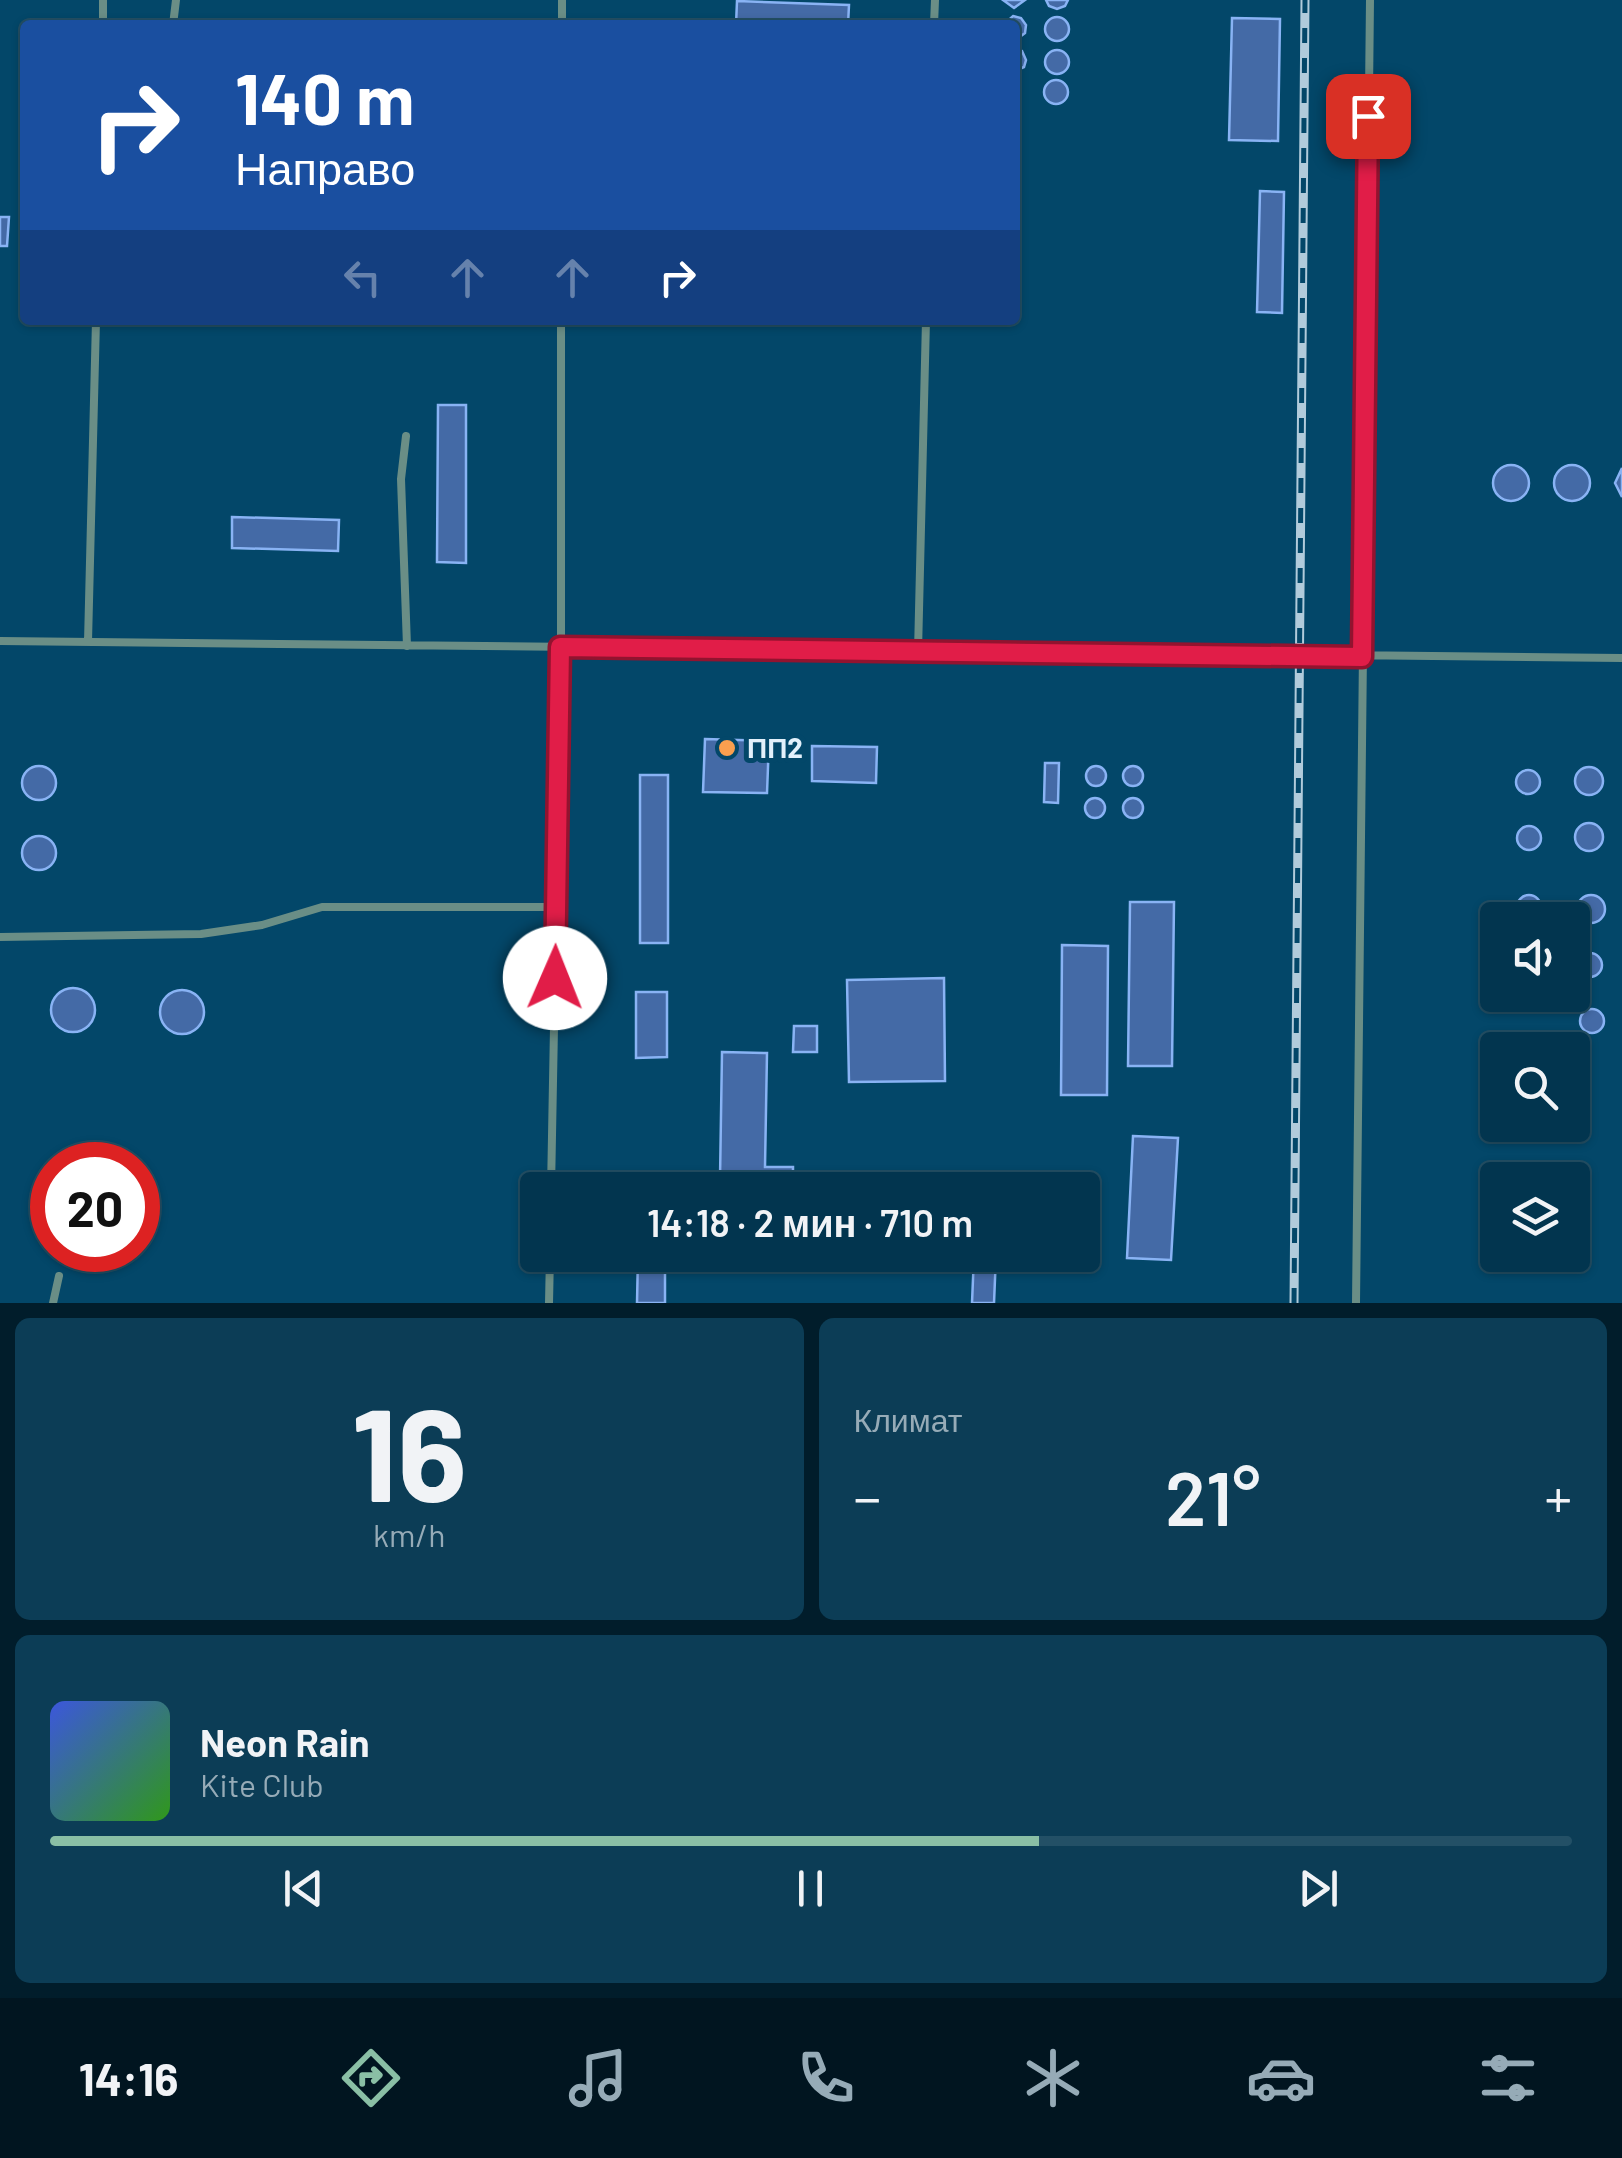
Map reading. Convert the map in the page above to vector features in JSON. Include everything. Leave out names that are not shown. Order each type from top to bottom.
[{"type":"lane","points":[[1356,1303],[1370,0]]},
{"type":"lane","points":[[88,642],[96,325]]},
{"type":"lane","points":[[551,1172],[561,325]]},
{"type":"lane","points":[[918,652],[926,325]]},
{"type":"lane","points":[[406,436],[402,479],[408,646]]},
{"type":"lane","points":[[0,641],[1622,658]]},
{"type":"lane","points":[[0,938],[201,934],[262,926],[322,907],[556,907]]},
{"type":"lane","points":[[549,1303],[550,1272]]},
{"type":"lane","points":[[53,1303],[60,1276]]},
{"type":"building","points":[[1003,0],[1025,0],[1014,8]]},
{"type":"building","points":[[1046,0],[1068,0],[1057,9]]},
{"type":"building","points":[[737,1],[849,5],[848,20],[736,20]]},
{"type":"building","points":[[1013,16],[1021,18],[1026,25],[1025,33],[1020,37],[1020,20],[1009,20]]},
{"type":"building","points":[[1057,17],[1069,29],[1057,41],[1045,29]]},
{"type":"building","points":[[1232,18],[1280,19],[1278,141],[1229,140]]},
{"type":"building","points":[[1020,50],[1026,60],[1020,69]]},
{"type":"building","points":[[1057,50],[1069,62],[1057,74],[1045,62]]},
{"type":"building","points":[[1056,80],[1068,92],[1056,104],[1044,92]]},
{"type":"building","points":[[1260,191],[1284,192],[1282,313],[1257,312]]},
{"type":"building","points":[[0,217],[9,217],[7,246],[0,246]]},
{"type":"building","points":[[438,405],[466,405],[466,563],[437,562]]},
{"type":"building","points":[[1511,465],[1524,470],[1529,483],[1524,496],[1511,501],[1498,496],[1493,483],[1498,470]]},
{"type":"building","points":[[1572,465],[1585,470],[1590,483],[1585,496],[1572,501],[1559,496],[1554,483],[1559,470]]},
{"type":"building","points":[[1622,468],[1622,497],[1615,483]]},
{"type":"building","points":[[232,517],[339,520],[338,551],[232,548]]},
{"type":"building","points":[[705,739],[769,741],[767,793],[703,792]]},
{"type":"building","points":[[812,746],[877,747],[876,783],[812,781]]},
{"type":"building","points":[[1045,763],[1059,763],[1058,803],[1044,802]]},
{"type":"building","points":[[39,766],[51,771],[56,783],[51,795],[39,800],[27,795],[22,783],[27,771]]},
{"type":"building","points":[[1096,766],[1106,776],[1096,786],[1086,776]]},
{"type":"building","points":[[1133,766],[1143,776],[1133,786],[1123,776]]},
{"type":"building","points":[[1589,767],[1599,771],[1603,781],[1599,791],[1589,795],[1579,791],[1575,781],[1579,771]]},
{"type":"building","points":[[1528,770],[1540,782],[1528,794],[1516,782]]},
{"type":"building","points":[[640,775],[668,775],[668,943],[640,943]]},
{"type":"building","points":[[1095,798],[1105,808],[1095,818],[1085,808]]},
{"type":"building","points":[[1133,798],[1143,808],[1133,818],[1123,808]]},
{"type":"building","points":[[1589,823],[1599,827],[1603,837],[1599,847],[1589,851],[1579,847],[1575,837],[1579,827]]},
{"type":"building","points":[[1529,826],[1541,838],[1529,850],[1517,838]]},
{"type":"building","points":[[39,836],[51,841],[56,853],[51,865],[39,870],[27,865],[22,853],[27,841]]},
{"type":"building","points":[[1529,895],[1540,902],[1518,902]]},
{"type":"building","points":[[1591,895],[1604,904],[1601,919],[1591,923],[1590,902],[1579,902]]},
{"type":"building","points":[[1130,902],[1174,902],[1172,1066],[1128,1066]]},
{"type":"building","points":[[1062,945],[1108,946],[1107,1095],[1061,1095]]},
{"type":"building","points":[[1590,953],[1601,960],[1601,970],[1590,977]]},
{"type":"building","points":[[944,978],[945,1081],[849,1082],[847,980]]},
{"type":"building","points":[[73,988],[88,995],[95,1010],[88,1025],[73,1032],[58,1025],[51,1010],[58,995]]},
{"type":"building","points":[[182,990],[197,997],[204,1012],[197,1027],[182,1034],[167,1027],[160,1012],[167,997]]},
{"type":"building","points":[[636,992],[667,992],[667,1057],[636,1058]]},
{"type":"building","points":[[1590,1009],[1603,1016],[1603,1026],[1597,1032],[1587,1032],[1581,1026],[1581,1016]]},
{"type":"building","points":[[794,1026],[817,1026],[817,1052],[793,1052]]},
{"type":"building","points":[[722,1052],[767,1053],[765,1167],[793,1167],[793,1172],[720,1172]]},
{"type":"building","points":[[1133,1136],[1178,1138],[1171,1260],[1127,1258]]},
{"type":"building","points":[[638,1272],[665,1272],[665,1303],[637,1303]]},
{"type":"building","points":[[973,1272],[995,1272],[994,1303],[972,1303]]},
{"type":"railway","points":[[1294,1303],[1305,0]]},
{"type":"place","name":"ПП2","points":[[727,748]]},
{"type":"route","points":[[555,978],[560,647],[1362,657],[1368,116]]}]
